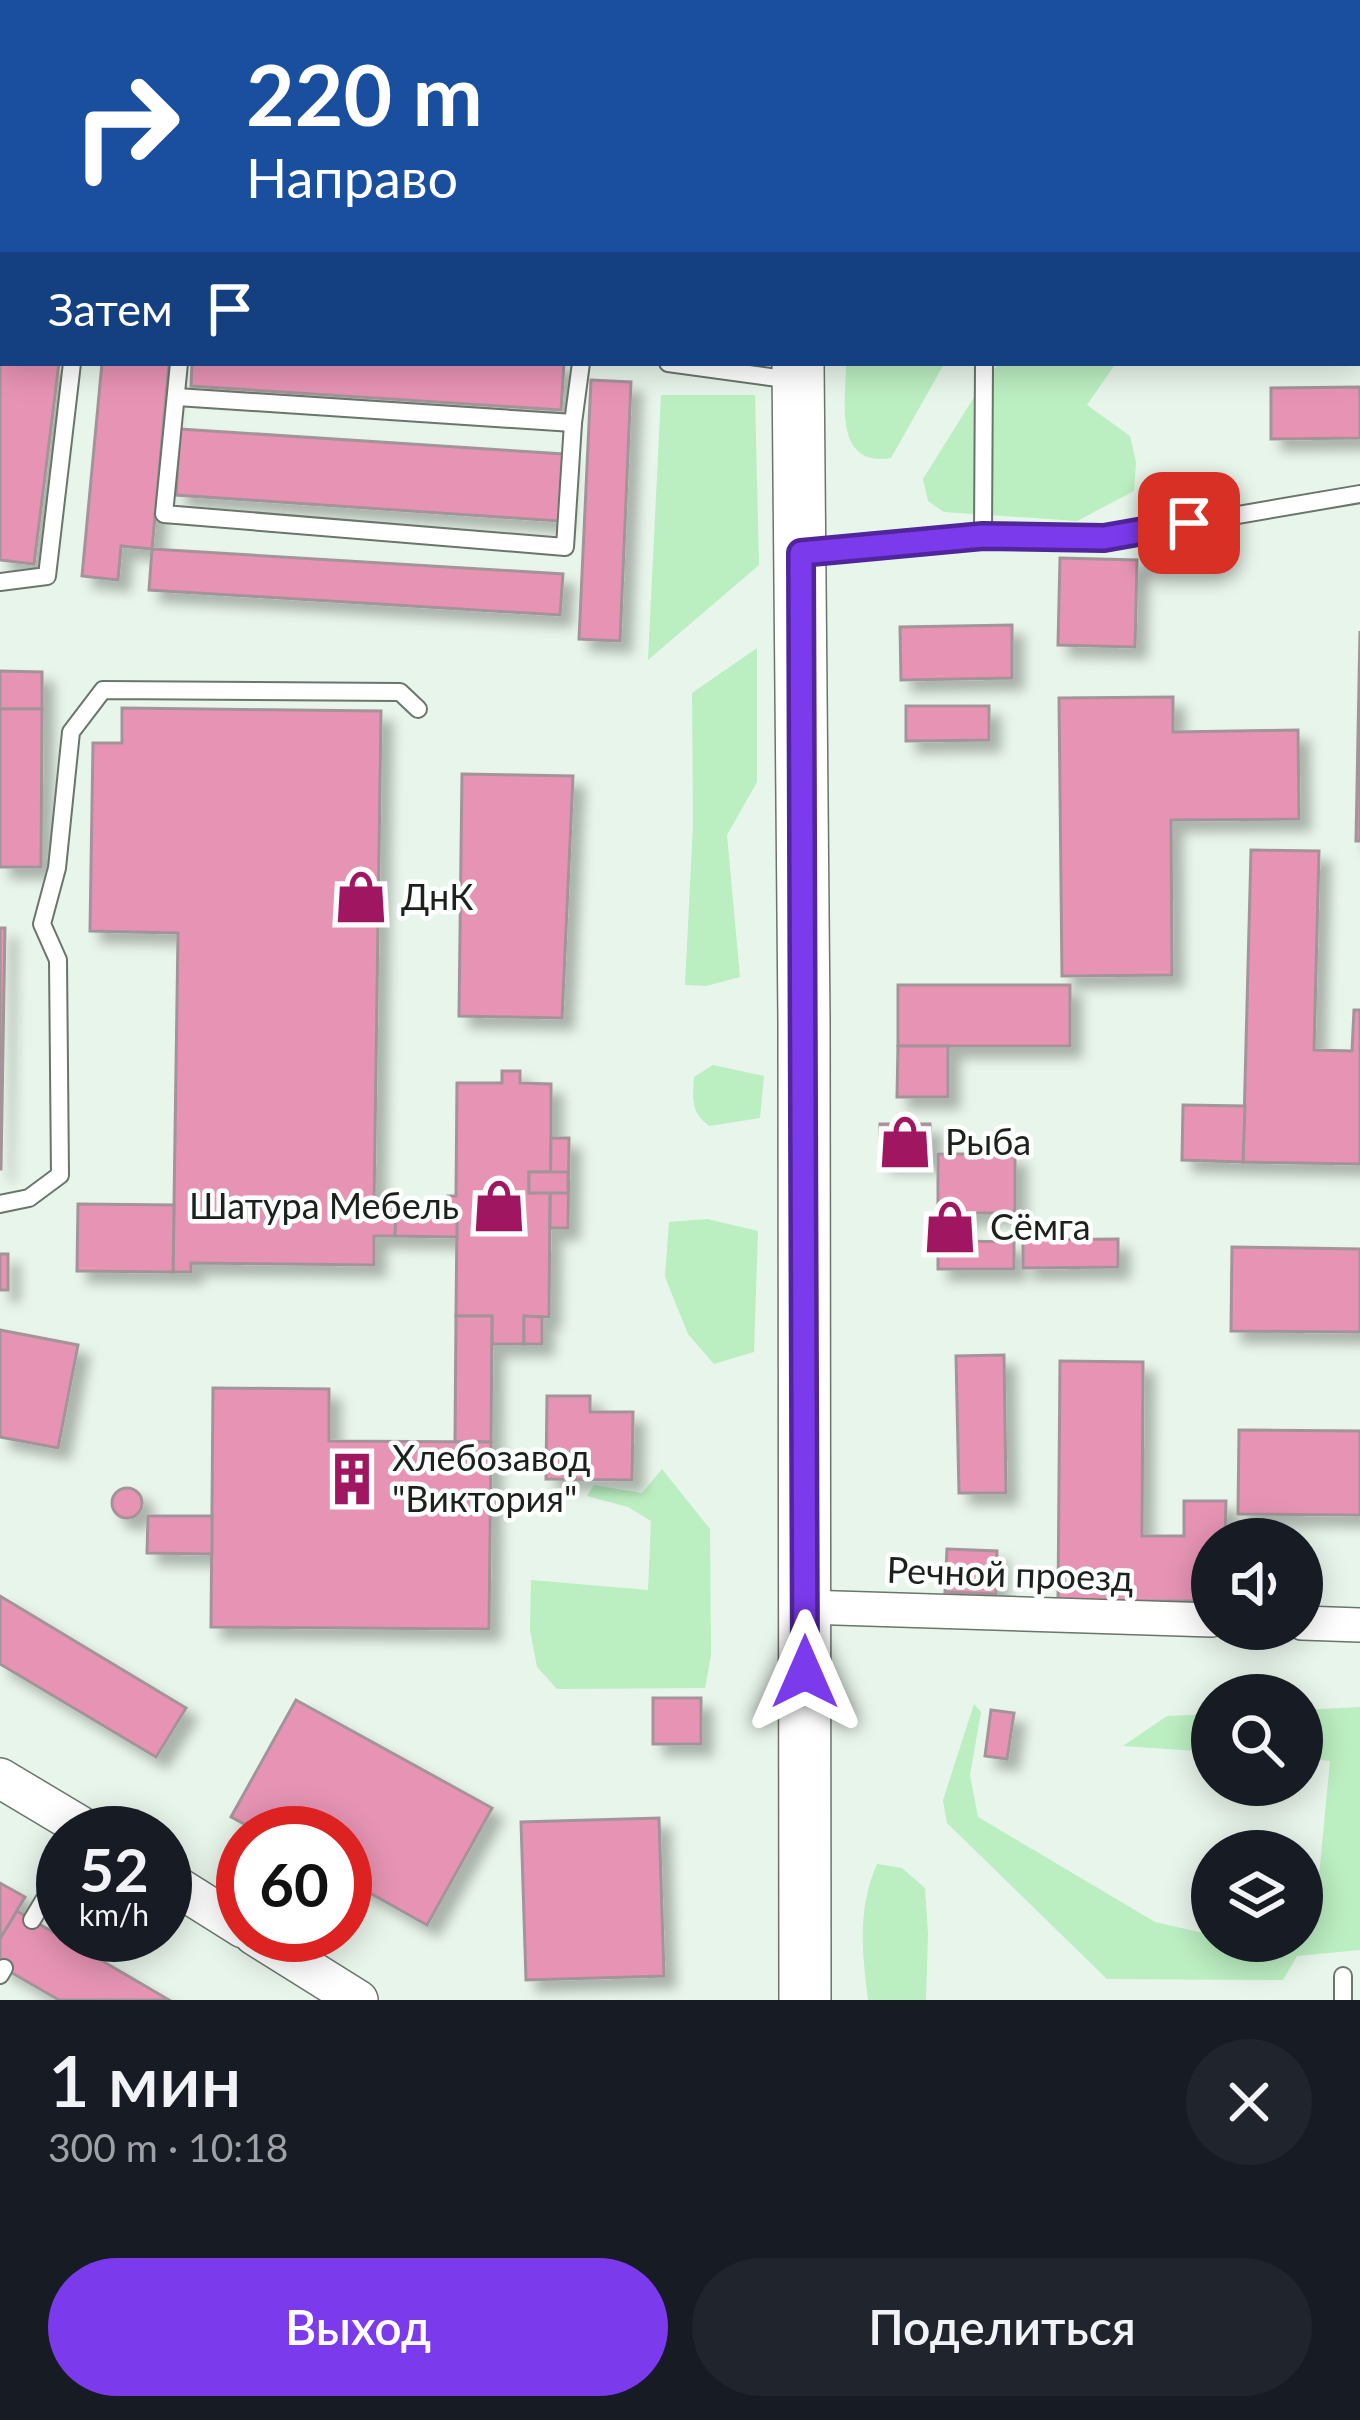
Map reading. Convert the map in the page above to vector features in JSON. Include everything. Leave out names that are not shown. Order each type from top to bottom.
[{"type":"main road","points":[[798,372],[805,2000]]},
{"type":"street","name":"Речной проезд","points":[[805,1606],[1191,1619]]},
{"type":"street","points":[[1323,1624],[1360,1625]]},
{"type":"street","points":[[0,1778],[45,1806]]},
{"type":"street","points":[[297,1962],[358,2000]]},
{"type":"lane","points":[[0,582],[47,576],[72,366]]},
{"type":"lane","points":[[179,366],[164,514],[565,547],[581,366]]},
{"type":"lane","points":[[712,366],[798,372]]},
{"type":"lane","points":[[983,366],[983,536]]},
{"type":"lane","points":[[177,397],[573,423]]},
{"type":"lane","points":[[801,553],[983,536],[1104,538],[1360,494]]},
{"type":"lane","points":[[0,1204],[29,1198],[60,1175],[58,960],[41,924],[57,868],[71,732],[103,690],[400,692],[418,710]]},
{"type":"lane","points":[[32,1921],[36,1914]]},
{"type":"lane","points":[[1343,1976],[1343,2000]]},
{"type":"green space","points":[[846,366],[943,366],[891,458],[872,458],[860,452],[851,442],[845,412]]},
{"type":"green space","points":[[997,366],[1114,366],[1087,405],[1130,436],[1136,462],[1134,491],[1077,521],[944,512],[928,501],[923,479]]},
{"type":"green space","points":[[661,395],[755,395],[759,565],[648,660]]},
{"type":"green space","points":[[757,648],[757,782],[727,835],[740,977],[706,986],[685,985],[693,825],[692,693]]},
{"type":"green space","points":[[713,1065],[764,1076],[760,1118],[709,1126],[698,1115],[694,1077]]},
{"type":"green space","points":[[707,1219],[758,1231],[754,1352],[714,1364],[688,1334],[665,1277],[669,1222]]},
{"type":"green space","points":[[662,1469],[710,1529],[711,1655],[705,1688],[557,1689],[537,1667],[530,1630],[531,1580],[648,1590],[651,1521],[628,1507],[587,1496],[594,1485],[642,1493]]},
{"type":"green space","points":[[974,1704],[981,1712],[970,1775],[978,1817],[1155,1922],[1191,1930],[1191,1962],[1294,1962],[1283,1980],[1107,1979],[947,1823],[943,1800]]},
{"type":"green space","points":[[1360,1707],[1360,1950],[1323,1954],[1323,1834],[1330,1761],[1323,1760],[1323,1709]]},
{"type":"green space","points":[[1191,1715],[1191,1751],[1123,1746],[1167,1716]]},
{"type":"green space","points":[[877,1864],[902,1868],[925,1888],[926,2000],[868,2000],[864,1914]]},
{"type":"building","points":[[0,366],[59,366],[34,564],[0,560]]},
{"type":"building","points":[[102,366],[169,366],[152,549],[121,546],[118,580],[82,576]]},
{"type":"building","points":[[192,366],[564,366],[561,410],[191,386]]},
{"type":"building","points":[[591,380],[631,382],[620,641],[579,639]]},
{"type":"building","points":[[1360,387],[1360,438],[1271,439],[1271,388]]},
{"type":"building","points":[[180,429],[563,454],[559,521],[176,495]]},
{"type":"building","points":[[152,549],[563,574],[560,615],[149,590]]},
{"type":"building","points":[[1060,558],[1137,560],[1135,647],[1058,645]]},
{"type":"building","points":[[1012,625],[1012,678],[901,680],[900,627]]},
{"type":"building","points":[[1360,631],[1360,841],[1356,841]]},
{"type":"building","points":[[0,671],[42,672],[42,709],[0,709]]},
{"type":"building","points":[[1173,697],[1173,732],[1298,730],[1299,819],[1171,820],[1172,975],[1062,976],[1059,698]]},
{"type":"building","points":[[906,706],[989,706],[989,740],[906,741]]},
{"type":"building","points":[[122,708],[381,711],[374,1204],[396,1204],[396,1216],[395,1236],[374,1236],[374,1265],[191,1263],[191,1272],[173,1272],[178,933],[90,931],[93,743],[122,743]]},
{"type":"building","points":[[0,709],[42,709],[41,867],[0,867]]},
{"type":"building","points":[[462,774],[573,776],[562,1018],[459,1016]]},
{"type":"building","points":[[1251,850],[1319,851],[1314,1050],[1352,1051],[1354,1010],[1360,1010],[1360,1164],[1243,1162]]},
{"type":"building","points":[[0,928],[5,928],[1,1169],[0,1169]]},
{"type":"building","points":[[898,985],[1070,985],[1070,1046],[898,1046]]},
{"type":"building","points":[[898,1046],[948,1046],[948,1097],[897,1097]]},
{"type":"building","name":"Шатура Мебель","points":[[502,1071],[520,1071],[520,1083],[551,1084],[551,1172],[529,1172],[529,1193],[550,1192],[549,1317],[524,1316],[524,1344],[492,1344],[492,1316],[456,1316],[457,1217],[448,1217],[448,1196],[456,1196],[457,1083],[502,1083]]},
{"type":"building","points":[[1183,1105],[1245,1106],[1243,1162],[1182,1160]]},
{"type":"building","name":"Рыба","points":[[880,1124],[930,1124],[930,1161],[880,1161]]},
{"type":"building","points":[[551,1138],[569,1138],[568,1228],[550,1228]]},
{"type":"building","points":[[938,1154],[1015,1154],[1015,1213],[938,1213]]},
{"type":"building","points":[[529,1172],[568,1172],[568,1193],[529,1193]]},
{"type":"building","points":[[78,1204],[174,1205],[173,1272],[77,1271]]},
{"type":"building","name":"Сёмга","points":[[938,1213],[961,1213],[961,1241],[1014,1242],[1014,1269],[938,1269]]},
{"type":"building","points":[[396,1216],[457,1217],[457,1237],[395,1236]]},
{"type":"building","points":[[1118,1239],[1118,1267],[1023,1268],[1023,1240]]},
{"type":"building","points":[[1232,1247],[1360,1249],[1360,1332],[1231,1331]]},
{"type":"building","points":[[0,1254],[8,1254],[8,1290],[0,1290]]},
{"type":"building","points":[[456,1316],[492,1316],[491,1442],[455,1442]]},
{"type":"building","points":[[524,1316],[542,1317],[542,1344],[524,1344]]},
{"type":"building","points":[[0,1330],[78,1345],[58,1448],[0,1437]]},
{"type":"building","points":[[1004,1355],[1006,1493],[959,1493],[956,1356]]},
{"type":"building","points":[[1060,1361],[1143,1362],[1142,1536],[1184,1536],[1184,1501],[1226,1501],[1226,1518],[1191,1518],[1191,1601],[1058,1601]]},
{"type":"building","name":"Хлебозавод \"Виктория\"","points":[[213,1388],[329,1389],[329,1441],[491,1442],[489,1629],[211,1627]]},
{"type":"building","points":[[547,1396],[590,1396],[590,1412],[633,1412],[632,1480],[546,1479]]},
{"type":"building","points":[[1239,1430],[1360,1431],[1360,1515],[1238,1514]]},
{"type":"building","points":[[127,1488],[138,1492],[142,1503],[138,1514],[127,1518],[116,1514],[112,1503],[116,1492]]},
{"type":"building","points":[[148,1516],[212,1516],[212,1554],[147,1553]]},
{"type":"building","points":[[947,1549],[997,1551],[996,1594],[945,1592]]},
{"type":"building","points":[[0,1596],[186,1708],[156,1757],[0,1664]]},
{"type":"building","points":[[653,1698],[701,1698],[701,1744],[653,1744]]},
{"type":"building","points":[[296,1700],[492,1808],[427,1925],[372,1894],[372,1806],[237,1806]]},
{"type":"building","points":[[991,1710],[1014,1713],[1007,1759],[985,1756]]},
{"type":"building","points":[[659,1818],[664,1976],[526,1980],[521,1822]]},
{"type":"building","points":[[0,1883],[25,1897],[0,1939]]},
{"type":"building","points":[[17,1911],[36,1922],[36,1962],[104,1962],[169,2000],[59,2000],[0,1966],[0,1939]]},
{"type":"place","name":"ДнК","points":[[361,897]]},
{"type":"place","name":"Рыба","points":[[905,1142]]},
{"type":"place","name":"Шатура Мебель","points":[[499,1206]]},
{"type":"place","name":"Сёмга","points":[[950,1227]]},
{"type":"place","name":"Хлебозавод \"Виктория\"","points":[[352,1479]]},
{"type":"route","points":[[805,1672],[801,553],[983,536],[1104,538],[1189,523]]}]
